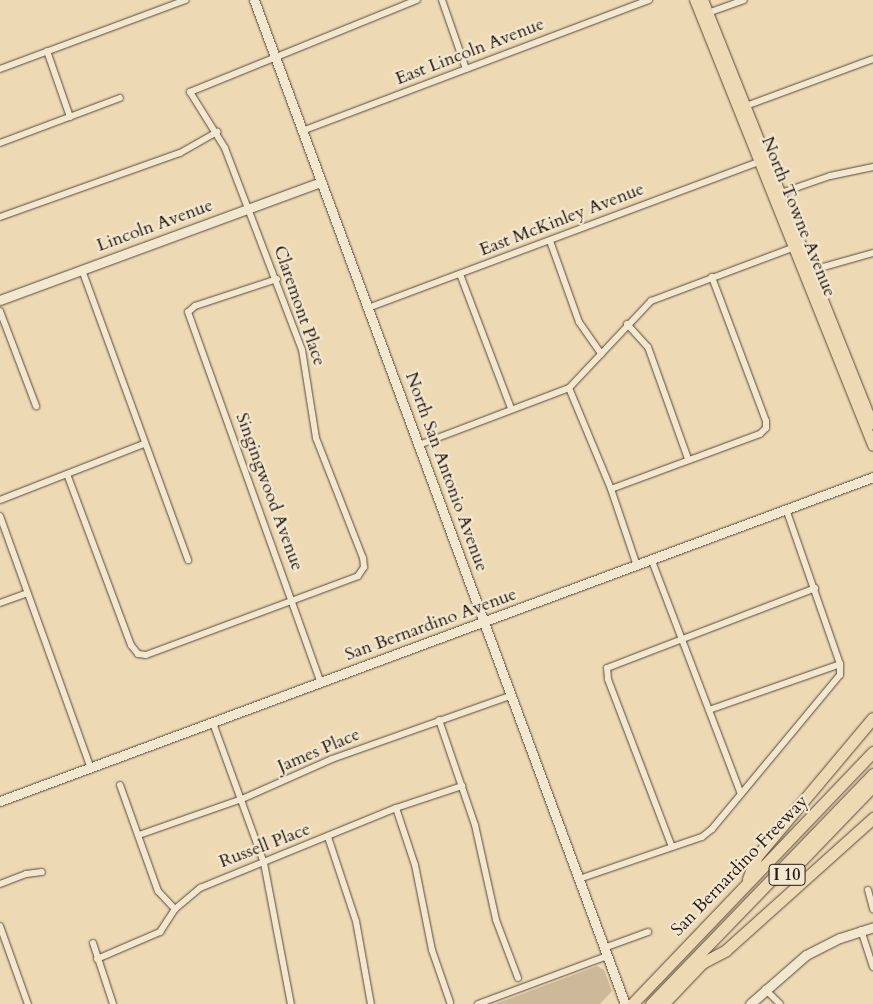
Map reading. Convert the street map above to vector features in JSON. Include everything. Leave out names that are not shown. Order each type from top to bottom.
[{"type":"highway","points":[[747,883],[757,856],[873,718]]},
{"type":"highway","name":"San Bernardino Freeway","points":[[637,1002],[747,883],[873,752]]},
{"type":"highway","points":[[637,1002],[873,762]]},
{"type":"highway","points":[[651,1004],[873,774]]},
{"type":"highway","name":"I 10","points":[[663,1004],[873,786]]},
{"type":"highway","points":[[702,963],[726,950],[873,818]]},
{"type":"main road","name":"North San Antonio Avenue","points":[[254,0],[625,1004]]},
{"type":"main road","name":"North Towne Avenue","points":[[695,0],[704,14],[746,106],[763,160]]},
{"type":"main road","name":"North Towne Avenue","points":[[703,0],[704,14],[796,246],[873,424]]},
{"type":"main road","name":"Lincoln Avenue","points":[[0,300],[321,182]]},
{"type":"main road","name":"North Towne Avenue","points":[[807,272],[873,446]]},
{"type":"main road","name":"San Bernardino Avenue","points":[[0,801],[321,684],[873,477]]},
{"type":"main road","points":[[750,1004],[764,989],[806,955],[861,930],[873,927]]},
{"type":"street","points":[[0,69],[186,0]]},
{"type":"street","points":[[275,59],[417,0]]},
{"type":"street","points":[[442,0],[466,69]]},
{"type":"street","name":"East Lincoln Avenue","points":[[302,131],[649,0]]},
{"type":"street","points":[[704,14],[744,0]]},
{"type":"street","points":[[47,51],[70,117]]},
{"type":"street","name":"Claremont Place","points":[[275,59],[190,92],[217,132],[277,279],[302,350],[316,438],[364,567],[358,576],[292,599]]},
{"type":"street","points":[[746,106],[873,59]]},
{"type":"street","points":[[0,143],[120,98]]},
{"type":"street","points":[[0,217],[180,153],[217,132]]},
{"type":"street","name":"East McKinley Avenue","points":[[368,308],[763,160]]},
{"type":"street","points":[[776,195],[830,176],[873,167]]},
{"type":"street","points":[[550,241],[579,322],[601,354]]},
{"type":"street","points":[[419,445],[511,408],[569,388],[627,324],[651,301],[796,246]]},
{"type":"street","points":[[807,272],[873,254]]},
{"type":"street","points":[[82,270],[144,444],[188,560]]},
{"type":"street","points":[[460,274],[511,408]]},
{"type":"street","points":[[611,489],[760,434],[766,428],[766,420],[712,277]]},
{"type":"street","name":"Singingwood Avenue","points":[[277,279],[195,306],[188,312],[321,684]]},
{"type":"street","points":[[0,311],[36,406]]},
{"type":"street","points":[[627,324],[648,347],[688,459]]},
{"type":"street","points":[[569,388],[611,489],[637,566]]},
{"type":"street","points":[[0,500],[144,444]]},
{"type":"street","points":[[67,474],[131,645],[138,654],[146,654],[292,599]]},
{"type":"street","points":[[579,879],[702,837],[741,794],[840,675],[840,664],[786,509]]},
{"type":"street","points":[[0,516],[91,769]]},
{"type":"street","points":[[652,561],[741,794]]},
{"type":"street","points":[[672,847],[608,679],[607,668],[682,636],[815,588]]},
{"type":"street","points":[[0,603],[27,593]]},
{"type":"street","points":[[709,710],[840,664]]},
{"type":"street","name":"James Place","points":[[139,835],[242,799],[332,759],[510,696]]},
{"type":"street","points":[[440,720],[475,824],[496,920],[518,978]]},
{"type":"street","points":[[213,723],[264,863],[291,1004]]},
{"type":"street","points":[[120,785],[158,890],[175,909]]},
{"type":"street","name":"Russell Place","points":[[97,959],[160,932],[175,909],[200,888],[396,808],[462,786]]},
{"type":"street","points":[[396,808],[415,865],[434,957],[450,1002]]},
{"type":"street","points":[[328,837],[356,921],[371,1004]]},
{"type":"street","points":[[0,884],[26,874],[42,872]]},
{"type":"street","points":[[868,890],[873,910]]},
{"type":"street","points":[[0,926],[28,1004]]},
{"type":"street","points":[[861,930],[873,967]]},
{"type":"street","points":[[478,1004],[606,952],[648,932]]},
{"type":"street","points":[[93,943],[113,1004]]},
{"type":"street","points":[[764,989],[780,1004]]},
{"type":"shaded area","points":[[597,966],[604,970],[612,991],[600,1004],[495,1004]]}]
